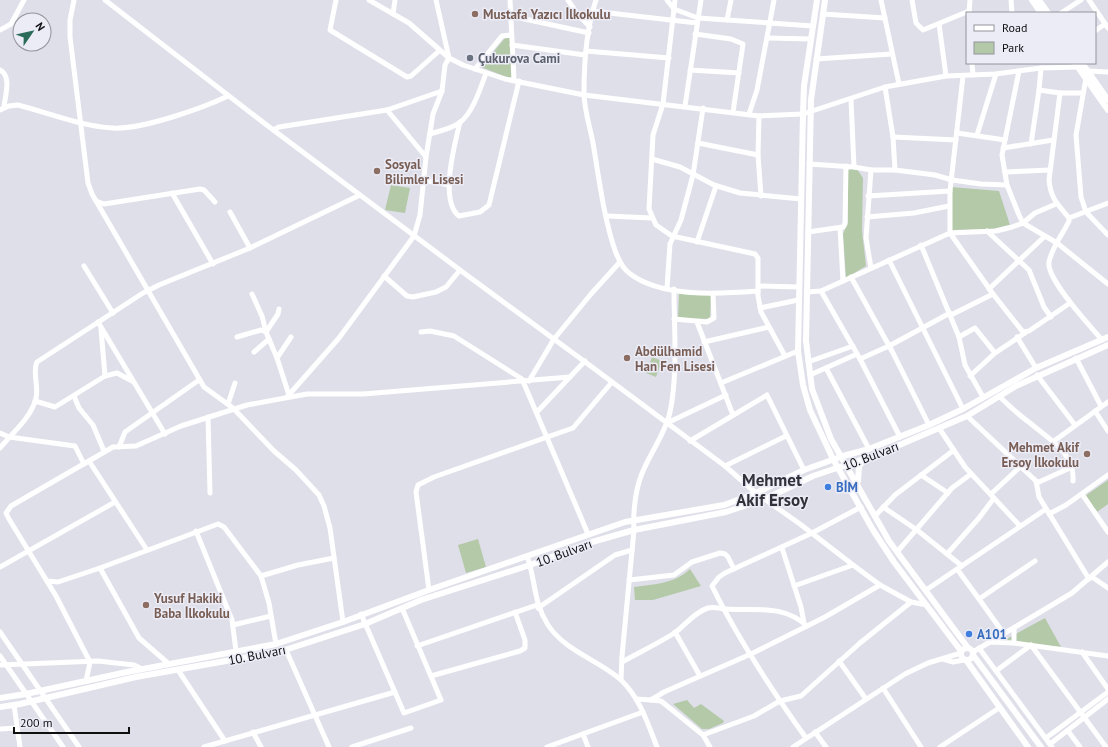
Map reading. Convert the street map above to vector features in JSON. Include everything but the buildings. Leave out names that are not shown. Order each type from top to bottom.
[{"type":"main road","points":[[817,0],[804,86],[798,287],[798,351],[803,385],[810,410],[833,459],[873,530],[894,562],[927,605],[1028,747]]},
{"type":"main road","points":[[825,0],[816,59],[811,112],[809,164],[806,341],[810,375],[816,402],[832,439],[897,552],[973,651],[1041,747]]},
{"type":"main road","points":[[1032,0],[1040,12]]},
{"type":"main road","points":[[1039,0],[1047,12]]},
{"type":"main road","points":[[1079,64],[1108,110]]},
{"type":"main road","points":[[1085,74],[1108,100]]},
{"type":"main road","name":"10. Bulvarı","points":[[0,698],[276,644],[343,622],[361,614],[588,534],[633,520],[724,505],[756,493],[804,470],[833,459],[861,452],[929,425],[963,409],[1036,368],[1105,338]]},
{"type":"main road","name":"10. Bulvarı","points":[[0,707],[14,706],[136,677],[286,650],[365,624],[421,600],[530,565],[592,542],[634,530],[726,512],[765,499],[813,476],[865,459],[967,416],[999,396],[1037,376],[1108,345]]},
{"type":"main road","points":[[832,439],[842,449],[848,452],[861,452]]},
{"type":"main road","points":[[858,483],[859,466],[865,459]]},
{"type":"main road","points":[[961,652],[973,651]]},
{"type":"main road","points":[[965,660],[970,660],[973,651]]},
{"type":"street","points":[[0,30],[11,24],[24,0]]},
{"type":"street","points":[[74,0],[70,20],[70,38],[88,183],[96,201],[199,380],[211,394],[233,408],[274,451],[296,470],[319,495],[324,506],[330,528],[343,622]]},
{"type":"street","points":[[105,0],[360,196],[725,466],[756,493],[812,533],[853,566],[880,585],[911,602],[927,605]]},
{"type":"street","points":[[336,0],[330,30],[408,77],[411,76],[439,50]]},
{"type":"street","points":[[369,0],[424,35],[449,58],[486,73],[517,81],[584,94],[759,116],[803,114],[899,84],[946,76],[996,74],[1079,64]]},
{"type":"street","points":[[393,14],[395,0]]},
{"type":"street","points":[[288,396],[339,338],[414,236],[420,215],[426,157],[433,114],[442,90],[445,66],[449,58],[436,0]]},
{"type":"street","points":[[486,73],[468,113],[460,122],[454,144],[449,198],[455,213],[459,216],[480,212],[489,204],[517,81],[511,35],[510,0]]},
{"type":"street","points":[[568,0],[589,30]]},
{"type":"street","points":[[596,0],[592,10],[586,53],[584,94],[607,216],[616,251],[620,262],[627,272],[640,281],[667,288],[713,295],[758,289],[798,287]]},
{"type":"street","points":[[666,0],[674,9],[698,21]]},
{"type":"street","points":[[675,0],[674,21],[663,104],[654,135],[648,201],[652,218],[656,225],[672,236],[755,254],[758,258],[758,289],[760,308],[785,356]]},
{"type":"street","points":[[685,106],[701,0]]},
{"type":"street","points":[[728,20],[731,0]]},
{"type":"street","points":[[749,114],[757,90],[771,24],[774,0]]},
{"type":"street","points":[[881,0],[899,84]]},
{"type":"street","points":[[912,0],[914,18],[920,29],[926,30],[966,13]]},
{"type":"street","points":[[969,12],[970,0]]},
{"type":"street","points":[[1011,0],[1012,12]]},
{"type":"street","points":[[1063,12],[1081,0]]},
{"type":"street","points":[[1089,0],[1106,26],[1096,31]]},
{"type":"street","points":[[592,10],[674,21],[728,20],[813,26]]},
{"type":"street","points":[[823,14],[885,18]]},
{"type":"street","points":[[511,16],[589,30]]},
{"type":"street","points":[[939,24],[946,76]]},
{"type":"street","points":[[696,34],[731,39],[743,44],[733,112]]},
{"type":"street","points":[[475,69],[502,36],[511,35]]},
{"type":"street","points":[[768,38],[811,39]]},
{"type":"street","points":[[512,45],[586,53],[668,58]]},
{"type":"street","points":[[816,59],[892,54]]},
{"type":"street","points":[[972,64],[972,75]]},
{"type":"street","points":[[1023,64],[1002,155],[1007,185],[1023,223],[1057,243],[1108,284]]},
{"type":"street","points":[[1031,144],[1040,90],[1041,68]]},
{"type":"street","points":[[0,70],[5,74],[7,79],[2,108],[18,106],[81,123],[113,128],[140,126],[216,102],[228,96]]},
{"type":"street","points":[[690,70],[738,73]]},
{"type":"street","points":[[1108,72],[1085,74],[1076,135],[1076,157],[1081,197],[1086,212],[1108,235]]},
{"type":"street","points":[[977,134],[996,74]]},
{"type":"street","points":[[963,76],[950,191],[950,232],[989,289],[1020,330],[1026,332]]},
{"type":"street","points":[[885,88],[893,137],[895,170]]},
{"type":"street","points":[[273,130],[279,127],[387,110],[442,90]]},
{"type":"street","points":[[1040,90],[1060,93],[1083,93]]},
{"type":"street","points":[[1060,93],[1053,140],[1050,190],[1056,204],[1069,218]]},
{"type":"street","points":[[851,100],[854,167]]},
{"type":"street","points":[[667,288],[672,236],[680,220],[693,175],[703,108]]},
{"type":"street","points":[[387,110],[426,157]]},
{"type":"street","points":[[759,116],[758,155],[761,196]]},
{"type":"street","points":[[430,134],[460,122]]},
{"type":"street","points":[[957,133],[977,134],[1005,140]]},
{"type":"street","points":[[893,137],[956,140]]},
{"type":"street","points":[[1004,148],[1053,140]]},
{"type":"street","points":[[698,143],[758,155]]},
{"type":"street","points":[[652,159],[680,167],[716,186],[740,193],[801,199]]},
{"type":"street","points":[[809,164],[846,166],[871,170],[895,170],[935,175],[952,180],[981,184],[1007,185]]},
{"type":"street","points":[[808,232],[840,228],[845,224],[846,166]]},
{"type":"street","points":[[871,170],[866,238],[871,268]]},
{"type":"street","points":[[1005,172],[1050,170]]},
{"type":"street","points":[[424,180],[450,185]]},
{"type":"street","points":[[698,242],[716,186]]},
{"type":"street","points":[[96,201],[104,204],[200,189],[204,190],[215,202]]},
{"type":"street","points":[[868,196],[950,191]]},
{"type":"street","points":[[172,193],[213,264]]},
{"type":"street","points":[[0,448],[31,410],[35,401],[38,388],[35,367],[37,362],[148,290],[250,248],[360,196]]},
{"type":"street","points":[[1069,218],[1108,202]]},
{"type":"street","points":[[807,292],[821,291],[950,232],[987,231],[1023,223],[1035,214],[1056,204]]},
{"type":"street","points":[[867,217],[914,213],[949,206]]},
{"type":"street","points":[[230,212],[250,248]]},
{"type":"street","points":[[607,216],[652,218]]},
{"type":"street","points":[[1069,218],[1067,227],[1050,257],[1049,269],[1070,304],[1105,338]]},
{"type":"street","points":[[840,228],[843,281]]},
{"type":"street","points":[[987,231],[1029,270],[1044,307],[1051,317]]},
{"type":"street","points":[[989,289],[1045,236]]},
{"type":"street","points":[[921,245],[959,337],[965,365],[983,397]]},
{"type":"street","points":[[889,260],[963,409]]},
{"type":"street","points":[[526,382],[554,339],[620,262]]},
{"type":"street","points":[[84,266],[113,313]]},
{"type":"street","points":[[384,276],[407,296],[413,297],[436,292],[446,287],[460,270]]},
{"type":"street","points":[[851,277],[889,346],[929,425]]},
{"type":"street","points":[[621,680],[634,530],[633,520],[641,476],[667,423],[670,411],[673,383],[674,289]]},
{"type":"street","points":[[821,291],[853,346],[900,437]]},
{"type":"street","points":[[252,294],[262,316],[266,332],[278,358],[288,396]]},
{"type":"street","points":[[810,375],[858,356],[889,346],[950,314],[993,294]]},
{"type":"street","points":[[674,319],[707,322],[714,318],[713,295]]},
{"type":"street","points":[[760,308],[798,300]]},
{"type":"street","points":[[970,376],[995,353],[1017,336],[1051,317],[1070,304]]},
{"type":"street","points":[[266,332],[278,314],[279,309]]},
{"type":"street","points":[[98,322],[165,434]]},
{"type":"street","points":[[697,322],[733,415]]},
{"type":"street","points":[[704,342],[769,327]]},
{"type":"street","points":[[101,328],[105,376]]},
{"type":"street","points":[[959,337],[975,328],[995,353]]},
{"type":"street","points":[[237,337],[261,330],[266,332]]},
{"type":"street","points":[[421,332],[430,331],[454,336],[518,375],[526,382],[547,437],[588,534]]},
{"type":"street","points":[[1017,336],[1036,368]]},
{"type":"street","points":[[278,358],[291,337]]},
{"type":"street","points":[[254,352],[269,339]]},
{"type":"street","points":[[808,362],[853,346]]},
{"type":"street","points":[[721,383],[798,351]]},
{"type":"street","points":[[1076,358],[1101,406]]},
{"type":"street","points":[[537,412],[585,361]]},
{"type":"street","points":[[826,368],[868,449]]},
{"type":"street","points":[[35,401],[55,407],[105,376],[116,373],[133,381]]},
{"type":"street","points":[[1037,376],[1075,425]]},
{"type":"street","points":[[86,681],[90,662],[46,581],[9,519],[6,513],[8,509],[112,447],[136,446],[233,408],[288,396],[307,394],[363,394],[526,382],[570,377]]},
{"type":"street","points":[[119,447],[125,432],[199,380]]},
{"type":"street","points":[[429,590],[416,492],[418,485],[434,477],[573,428],[612,382]]},
{"type":"street","points":[[228,404],[236,383]]},
{"type":"street","points":[[667,423],[726,395]]},
{"type":"street","points":[[690,441],[766,395],[804,470]]},
{"type":"street","points":[[74,396],[79,408],[93,425],[104,451]]},
{"type":"street","points":[[999,396],[1013,410],[1054,441],[1072,467],[1073,481]]},
{"type":"street","points":[[1054,441],[1108,402]]},
{"type":"street","points":[[1095,410],[1108,431]]},
{"type":"street","points":[[967,416],[1036,481],[1037,492],[1090,578],[1108,588]]},
{"type":"street","points":[[208,417],[210,493]]},
{"type":"street","points":[[939,428],[971,474],[1020,526]]},
{"type":"street","points":[[0,433],[9,437],[75,446],[147,550]]},
{"type":"street","points":[[725,466],[786,436]]},
{"type":"street","points":[[875,516],[883,507],[921,475],[954,450]]},
{"type":"street","points":[[947,554],[979,518],[992,496],[1021,466]]},
{"type":"street","points":[[1036,481],[1039,482],[1047,480],[1072,467]]},
{"type":"street","points":[[897,552],[948,493],[971,474]]},
{"type":"street","points":[[921,475],[948,493]]},
{"type":"street","points":[[926,590],[1020,526],[1082,494],[1108,475]]},
{"type":"street","points":[[1082,494],[1108,532]]},
{"type":"street","points":[[0,567],[115,502]]},
{"type":"street","points":[[806,738],[780,701],[735,631],[712,586],[718,577],[782,548],[860,507]]},
{"type":"street","points":[[883,507],[917,530],[947,554],[959,568],[978,599],[1004,634]]},
{"type":"street","points":[[46,581],[58,582],[100,568],[214,524],[224,527],[261,576],[276,644]]},
{"type":"street","points":[[196,531],[233,625],[236,651]]},
{"type":"street","points":[[782,548],[806,624]]},
{"type":"street","points":[[417,646],[515,612],[538,607],[615,555],[632,550]]},
{"type":"street","points":[[629,580],[674,576],[692,562],[720,553],[725,554],[728,557],[734,569]]},
{"type":"street","points":[[527,556],[538,607],[549,626],[568,646],[621,680],[636,699],[643,712],[657,747]]},
{"type":"street","points":[[261,576],[298,565],[334,558]]},
{"type":"street","points":[[978,599],[1035,561]]},
{"type":"street","points":[[1108,562],[1072,593],[973,651],[996,671],[1051,746],[1084,717],[1108,699]]},
{"type":"street","points":[[794,586],[853,566]]},
{"type":"street","points":[[100,568],[139,638],[169,664]]},
{"type":"street","points":[[651,700],[664,692],[751,654],[880,585]]},
{"type":"street","points":[[703,734],[754,716],[780,701],[801,696],[839,661],[911,602]]},
{"type":"street","points":[[361,614],[404,713],[441,700],[402,608]]},
{"type":"street","points":[[622,662],[675,632],[707,608],[749,608],[783,612],[796,616],[806,624]]},
{"type":"street","points":[[431,676],[520,651],[525,648],[526,640],[515,612]]},
{"type":"street","points":[[233,625],[271,616]]},
{"type":"street","points":[[1014,628],[1014,643]]},
{"type":"street","points":[[0,632],[47,698],[79,747]]},
{"type":"street","points":[[675,632],[700,676]]},
{"type":"street","points":[[990,642],[1032,645],[1108,656]]},
{"type":"street","points":[[996,671],[1032,645]]},
{"type":"street","points":[[1032,645],[1106,747]]},
{"type":"street","points":[[286,650],[329,747]]},
{"type":"street","points":[[793,747],[905,674],[928,663],[961,652]]},
{"type":"street","points":[[1082,652],[1108,689]]},
{"type":"street","points":[[0,656],[64,747]]},
{"type":"street","points":[[943,659],[953,662],[965,660]]},
{"type":"street","points":[[839,661],[866,698]]},
{"type":"street","points":[[0,665],[90,662],[134,665],[142,669]]},
{"type":"street","points":[[178,670],[225,740]]},
{"type":"street","points":[[883,688],[921,747]]},
{"type":"street","points":[[204,747],[314,714],[395,692]]},
{"type":"street","points":[[1046,738],[1080,711],[1108,692]]},
{"type":"street","points":[[636,699],[661,701],[703,734],[710,747]]},
{"type":"street","points":[[14,706],[20,747]]},
{"type":"street","points":[[940,747],[999,708]]},
{"type":"street","points":[[547,747],[643,712]]},
{"type":"street","points":[[0,729],[17,728]]},
{"type":"street","points":[[352,747],[411,728]]},
{"type":"street","points":[[1068,731],[1080,747]]},
{"type":"street","points":[[253,732],[261,747]]},
{"type":"street","points":[[815,732],[826,747]]},
{"type":"street","points":[[583,734],[588,747]]},
{"type":"green space","points":[[508,37],[510,39],[512,77],[509,78],[481,67],[505,38]]},
{"type":"green space","points":[[857,169],[863,178],[862,230],[866,266],[846,278],[843,234],[848,222],[848,170]]},
{"type":"green space","points":[[391,185],[410,188],[405,213],[385,210]]},
{"type":"green space","points":[[951,187],[999,191],[1010,225],[992,229],[952,230]]},
{"type":"green space","points":[[679,294],[711,295],[710,319],[678,318]]},
{"type":"green space","points":[[652,357],[662,361],[656,377],[646,373]]},
{"type":"green space","points":[[1108,480],[1108,504],[1097,512],[1085,496]]},
{"type":"green space","points":[[478,539],[486,567],[466,573],[458,545]]},
{"type":"green space","points":[[690,569],[701,586],[653,600],[635,600],[634,587],[657,584],[671,580],[684,574]]},
{"type":"green space","points":[[1045,618],[1061,647],[1001,642]]},
{"type":"green space","points":[[687,700],[694,708],[701,704],[724,721],[723,723],[709,729],[702,729],[673,704]]},
{"type":"place","name":"Mustafa Yazıcı İlkokulu","points":[[475,14]]},
{"type":"place","name":"Çukurova Cami","points":[[470,58]]},
{"type":"place","name":"Sosyal Bilimler Lisesi","points":[[377,171]]},
{"type":"place","name":"Abdülhamid Han Fen Lisesi","points":[[627,358]]},
{"type":"place","name":"Mehmet Akif Ersoy İlkokulu","points":[[1087,454]]},
{"type":"place","name":"BİM","points":[[828,487]]},
{"type":"place","name":"Yusuf Hakiki Baba İlkokulu","points":[[146,605]]},
{"type":"place","name":"A101","points":[[969,634]]},
{"type":"district","name":"Mehmet Akif Ersoy","points":[[772,490]]}]
